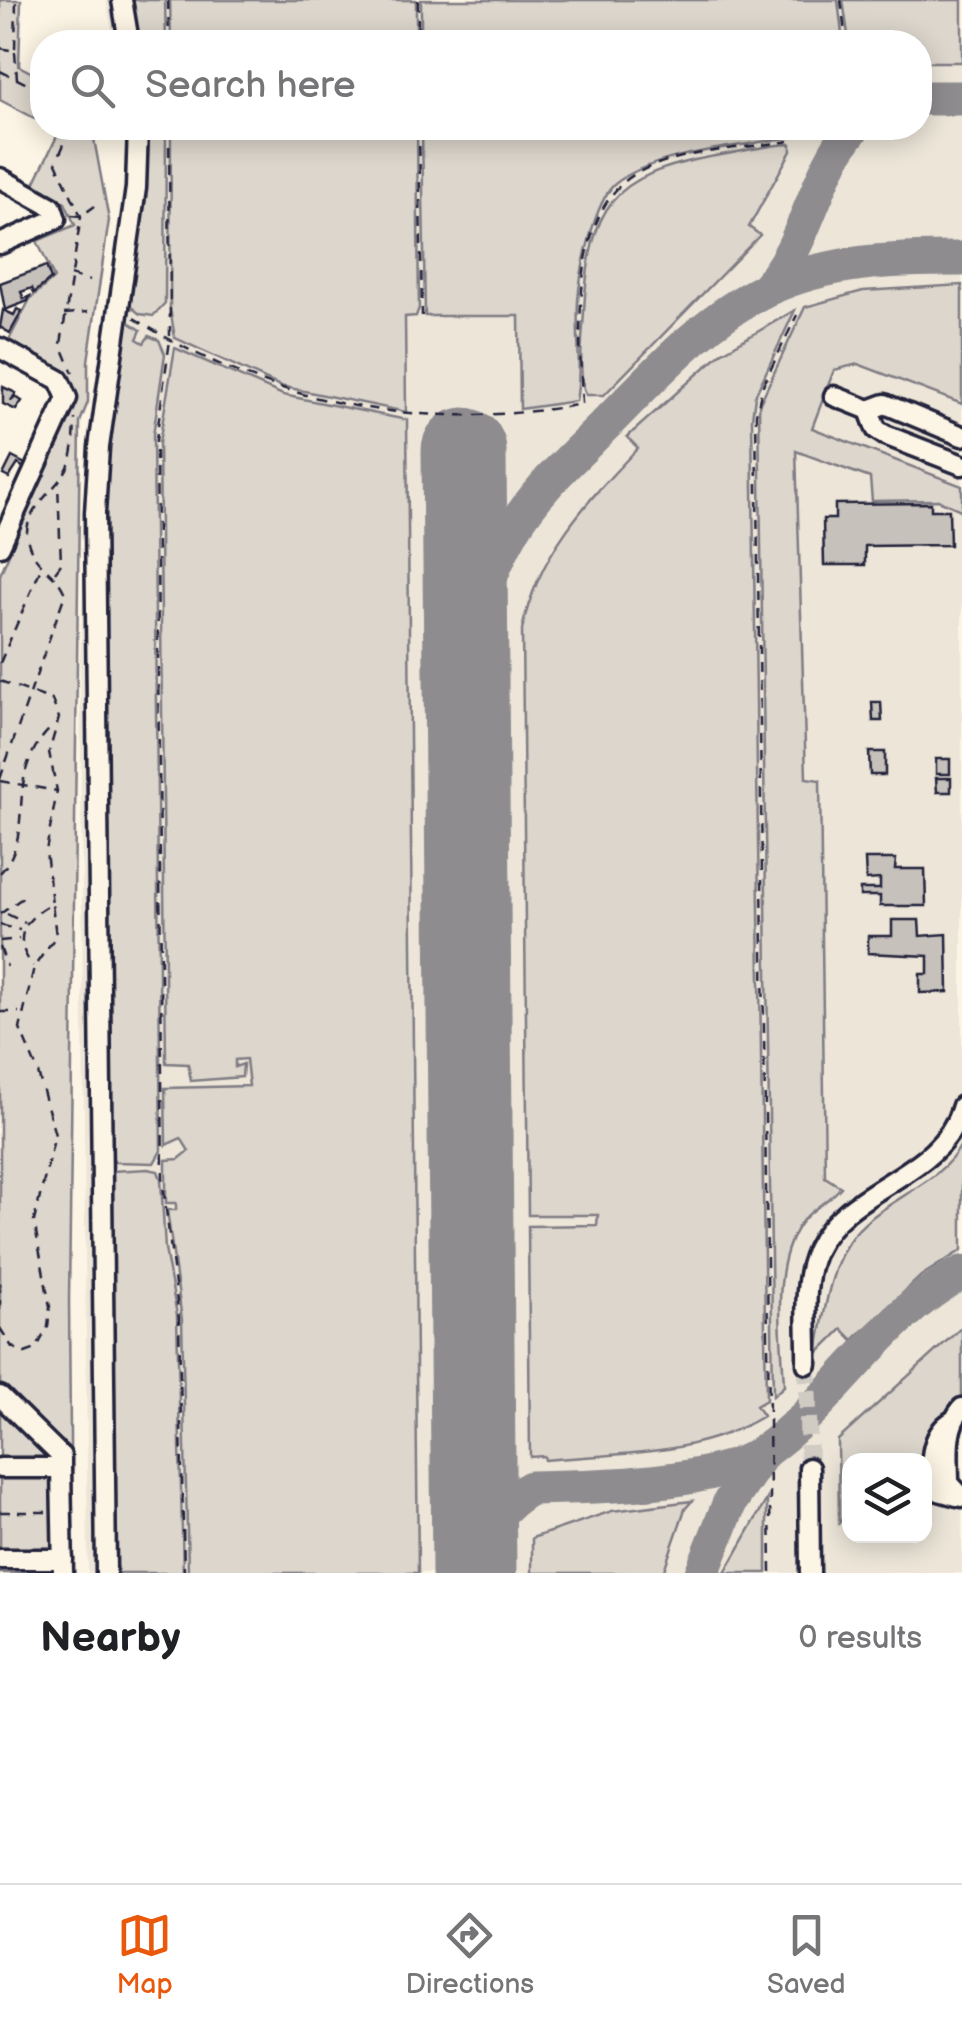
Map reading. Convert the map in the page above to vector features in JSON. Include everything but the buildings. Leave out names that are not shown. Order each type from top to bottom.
[{"type":"street","points":[[122,0],[127,30]]},
{"type":"street","points":[[106,1573],[95,513],[98,447],[136,188],[138,140]]},
{"type":"street","points":[[0,178],[60,214]]},
{"type":"street","points":[[0,244],[60,214]]},
{"type":"street","points":[[0,348],[60,380],[66,398],[2,537]]},
{"type":"street","points":[[834,396],[869,410],[885,404],[962,436]]},
{"type":"street","points":[[869,410],[876,429],[885,435],[962,465]]},
{"type":"street","points":[[808,1364],[809,1277],[824,1237],[842,1217],[934,1152],[953,1129],[962,1106]]},
{"type":"street","points":[[0,1396],[61,1456],[62,1566],[0,1560]]},
{"type":"street","points":[[958,1414],[949,1483],[959,1496]]},
{"type":"street","points":[[0,1468],[61,1468]]},
{"type":"street","points":[[809,1468],[810,1573]]},
{"type":"path","points":[[16,0],[19,81]]},
{"type":"path","points":[[168,0],[169,30]]},
{"type":"path","points":[[418,0],[418,30]]},
{"type":"path","points":[[842,0],[845,30]]},
{"type":"path","points":[[0,48],[15,51]]},
{"type":"path","points":[[0,71],[30,86]]},
{"type":"path","points":[[170,140],[170,340],[156,440],[162,1132],[166,1238],[179,1318],[184,1573]]},
{"type":"path","points":[[420,140],[422,316]]},
{"type":"path","points":[[118,307],[170,340],[276,389],[402,416],[519,415],[582,404],[580,296],[595,232],[612,194],[637,173],[660,164],[789,141]]},
{"type":"path","points":[[60,214],[81,216],[95,206]]},
{"type":"path","points":[[68,275],[90,281]]},
{"type":"path","points":[[64,314],[88,312]]},
{"type":"path","points":[[771,1573],[756,414],[763,385],[796,315]]},
{"type":"path","points":[[54,573],[61,564],[58,483]]},
{"type":"path","points":[[0,663],[42,565]]},
{"type":"path","points":[[56,791],[0,780],[65,594]]},
{"type":"path","points":[[0,681],[52,700],[57,723],[49,752],[56,791],[46,851],[56,936],[34,967],[21,1012],[22,1040],[37,1069],[55,1135],[34,1221],[50,1307],[48,1327],[36,1349],[25,1352],[12,1346],[0,1328]]},
{"type":"path","points":[[0,872],[16,843],[19,786],[35,744],[57,723]]},
{"type":"path","points":[[25,924],[3,914],[28,894]]},
{"type":"path","points":[[34,967],[21,939],[22,930],[52,904]]},
{"type":"path","points":[[0,925],[22,930]]},
{"type":"path","points":[[0,940],[21,939]]},
{"type":"path","points":[[0,947],[8,967]]},
{"type":"path","points":[[0,1012],[21,1012]]},
{"type":"path","points":[[0,1282],[0,1311]]},
{"type":"path","points":[[0,1512],[62,1512]]},
{"type":"shaded area","points":[[0,0],[21,0],[19,66],[30,72],[30,116],[0,100]]},
{"type":"shaded area","points":[[106,0],[962,0],[962,1573],[88,1573],[80,663],[89,454],[121,220],[125,140],[932,140],[932,30],[112,30]]},
{"type":"shaded area","points":[[129,0],[165,0],[166,30],[133,30]]},
{"type":"shaded area","points":[[170,0],[416,0],[416,30],[171,30]]},
{"type":"shaded area","points":[[421,0],[838,0],[842,30],[421,30]]},
{"type":"shaded area","points":[[843,0],[962,0],[962,62],[932,62],[932,30],[847,30]]},
{"type":"shaded area","points":[[55,140],[94,140],[109,220],[88,361],[88,402],[80,422],[69,1299],[71,1573],[0,1573],[0,575],[76,397],[68,374],[9,340],[30,299],[54,278],[37,241],[75,225],[65,203],[33,186]]},
{"type":"shaded area","points":[[142,140],[166,140],[165,303],[153,316],[140,314],[125,302]]},
{"type":"shaded area","points":[[171,140],[417,140],[419,308],[416,316],[405,317],[406,412],[280,386],[175,338],[170,309]]},
{"type":"shaded area","points":[[422,140],[772,140],[652,164],[632,173],[607,193],[589,239],[582,273],[576,401],[520,409],[519,316],[425,316]]},
{"type":"shaded area","points":[[791,144],[791,151],[749,227],[760,235],[604,395],[586,395],[581,353],[587,275],[592,245],[613,201],[629,185],[680,164]]},
{"type":"shaded area","points":[[962,285],[962,404],[858,364],[834,370],[812,428],[962,486],[962,548],[961,510],[938,500],[872,501],[870,478],[796,451],[806,778],[820,780],[825,1177],[841,1187],[804,1219],[791,1242],[781,1281],[784,1386],[773,1396],[759,405],[805,307],[863,291]]},
{"type":"shaded area","points":[[795,310],[755,396],[752,418],[766,1400],[756,1406],[763,1416],[712,1439],[685,1446],[545,1460],[544,1456],[530,1457],[528,1226],[597,1225],[598,1215],[528,1215],[522,630],[539,578],[566,531],[638,448],[627,437],[721,353]]},
{"type":"shaded area","points":[[121,317],[141,330],[137,339],[144,343],[149,336],[159,340],[165,354],[153,435],[161,1151],[154,1163],[115,1162],[109,1151],[100,515]]},
{"type":"shaded area","points":[[175,348],[283,395],[407,420],[418,1573],[188,1573],[182,1320],[167,1210],[176,1210],[176,1203],[166,1203],[166,1160],[179,1159],[189,1151],[181,1138],[166,1145],[165,1088],[249,1086],[246,1059],[235,1060],[235,1067],[243,1064],[242,1077],[191,1081],[188,1064],[166,1063],[159,443]]},
{"type":"shaded area","points":[[962,1143],[962,1250],[921,1276],[853,1340],[842,1329],[816,1355],[831,1281],[849,1241],[875,1215],[939,1171]]},
{"type":"shaded area","points":[[111,1171],[158,1171],[161,1179],[165,1249],[177,1315],[183,1573],[111,1573],[108,1176]]},
{"type":"shaded area","points":[[962,1327],[962,1403],[931,1431],[928,1453],[842,1453],[839,1523],[838,1440]]},
{"type":"shaded area","points":[[767,1499],[767,1573],[725,1573]]},
{"type":"shaded area","points":[[692,1501],[685,1509],[663,1573],[532,1573],[532,1538],[612,1511]]},
{"type":"taxiway","points":[[932,98],[962,98]]},
{"type":"taxiway","points":[[766,289],[792,251],[828,167],[844,140]]},
{"type":"taxiway","points":[[466,689],[487,586],[522,514],[567,462],[700,333],[767,289],[814,272],[887,261],[962,259]]},
{"type":"taxiway","points":[[477,1573],[478,1559],[492,1523],[508,1504],[531,1488],[685,1478],[742,1463],[763,1452],[813,1409],[907,1311],[962,1273]]},
{"type":"taxiway","points":[[702,1573],[730,1502],[762,1454]]},
{"type":"runway","points":[[464,450],[474,1573]]},
{"type":"tunnel","points":[[807,1364],[809,1468]]}]
